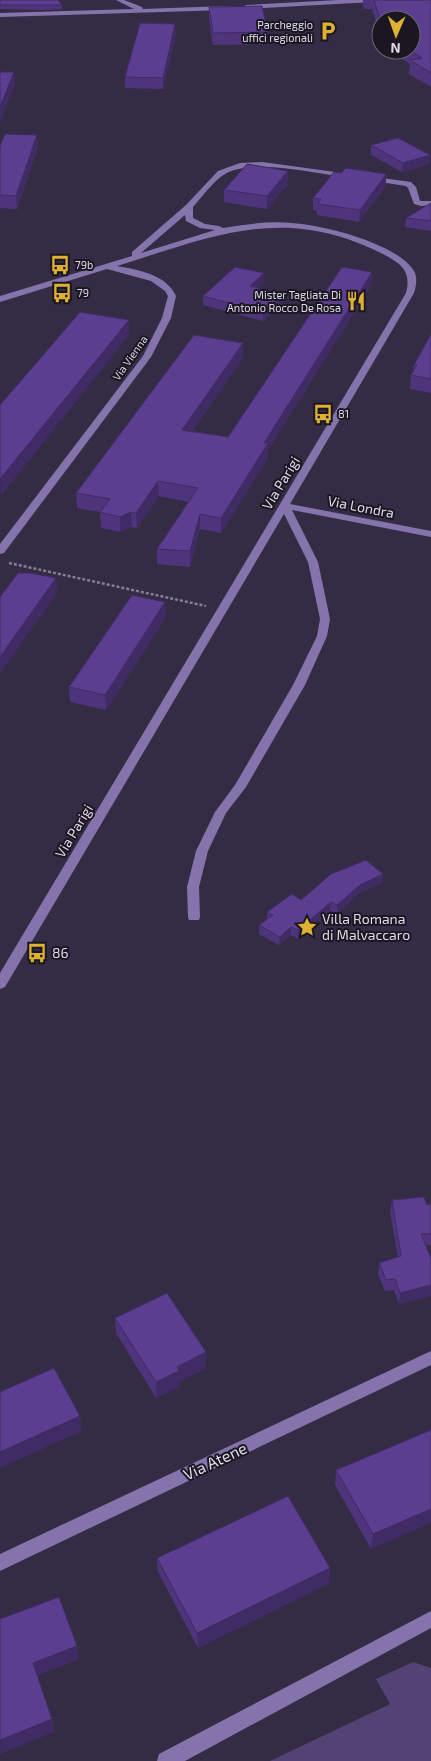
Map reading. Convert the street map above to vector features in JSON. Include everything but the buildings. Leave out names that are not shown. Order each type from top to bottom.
[{"type":"street","points":[[241,8],[373,0]]},
{"type":"street","points":[[88,13],[114,10],[118,7],[119,1],[134,7],[172,10]]},
{"type":"street","points":[[0,15],[233,8]]},
{"type":"street","points":[[132,258],[188,207],[220,173],[249,164],[262,164],[396,182],[412,187],[417,202],[431,203]]},
{"type":"street","points":[[170,223],[166,230],[169,237],[183,242],[189,226],[188,207]]},
{"type":"street","name":"Via Parigi","points":[[0,984],[285,506],[405,301],[413,284],[410,271],[394,256],[344,236],[302,226],[256,225],[234,228],[104,266]]},
{"type":"street","points":[[189,226],[234,228]]},
{"type":"street","points":[[0,299],[104,266]]},
{"type":"street","name":"Via Vienna","points":[[0,551],[147,357],[162,331],[172,296],[168,287],[155,279],[104,266]]},
{"type":"street","points":[[194,917],[193,887],[202,851],[220,812],[240,787],[300,685],[322,636],[325,619],[313,562],[285,506]]},
{"type":"street","name":"Via Londra","points":[[285,506],[431,534]]},
{"type":"street","name":"Via Atene","points":[[0,1564],[431,1358]]},
{"type":"street","points":[[166,1761],[431,1619]]},
{"type":"path","points":[[17,564],[196,605]]},
{"type":"shaded area","points":[[413,1662],[431,1668],[431,1761],[270,1761],[390,1704],[376,1679]]},
{"type":"place","name":"Parcheggio uffici regionali","points":[[328,31]]},
{"type":"place","name":"79b","points":[[60,265]]},
{"type":"place","name":"79","points":[[62,293]]},
{"type":"place","name":"Mister Tagliata Di Antonio Rocco De Rosa","points":[[356,301]]},
{"type":"place","name":"81","points":[[323,414]]},
{"type":"place","name":"Villa Romana di Malvaccaro","points":[[307,927]]},
{"type":"place","name":"86","points":[[37,953]]}]
